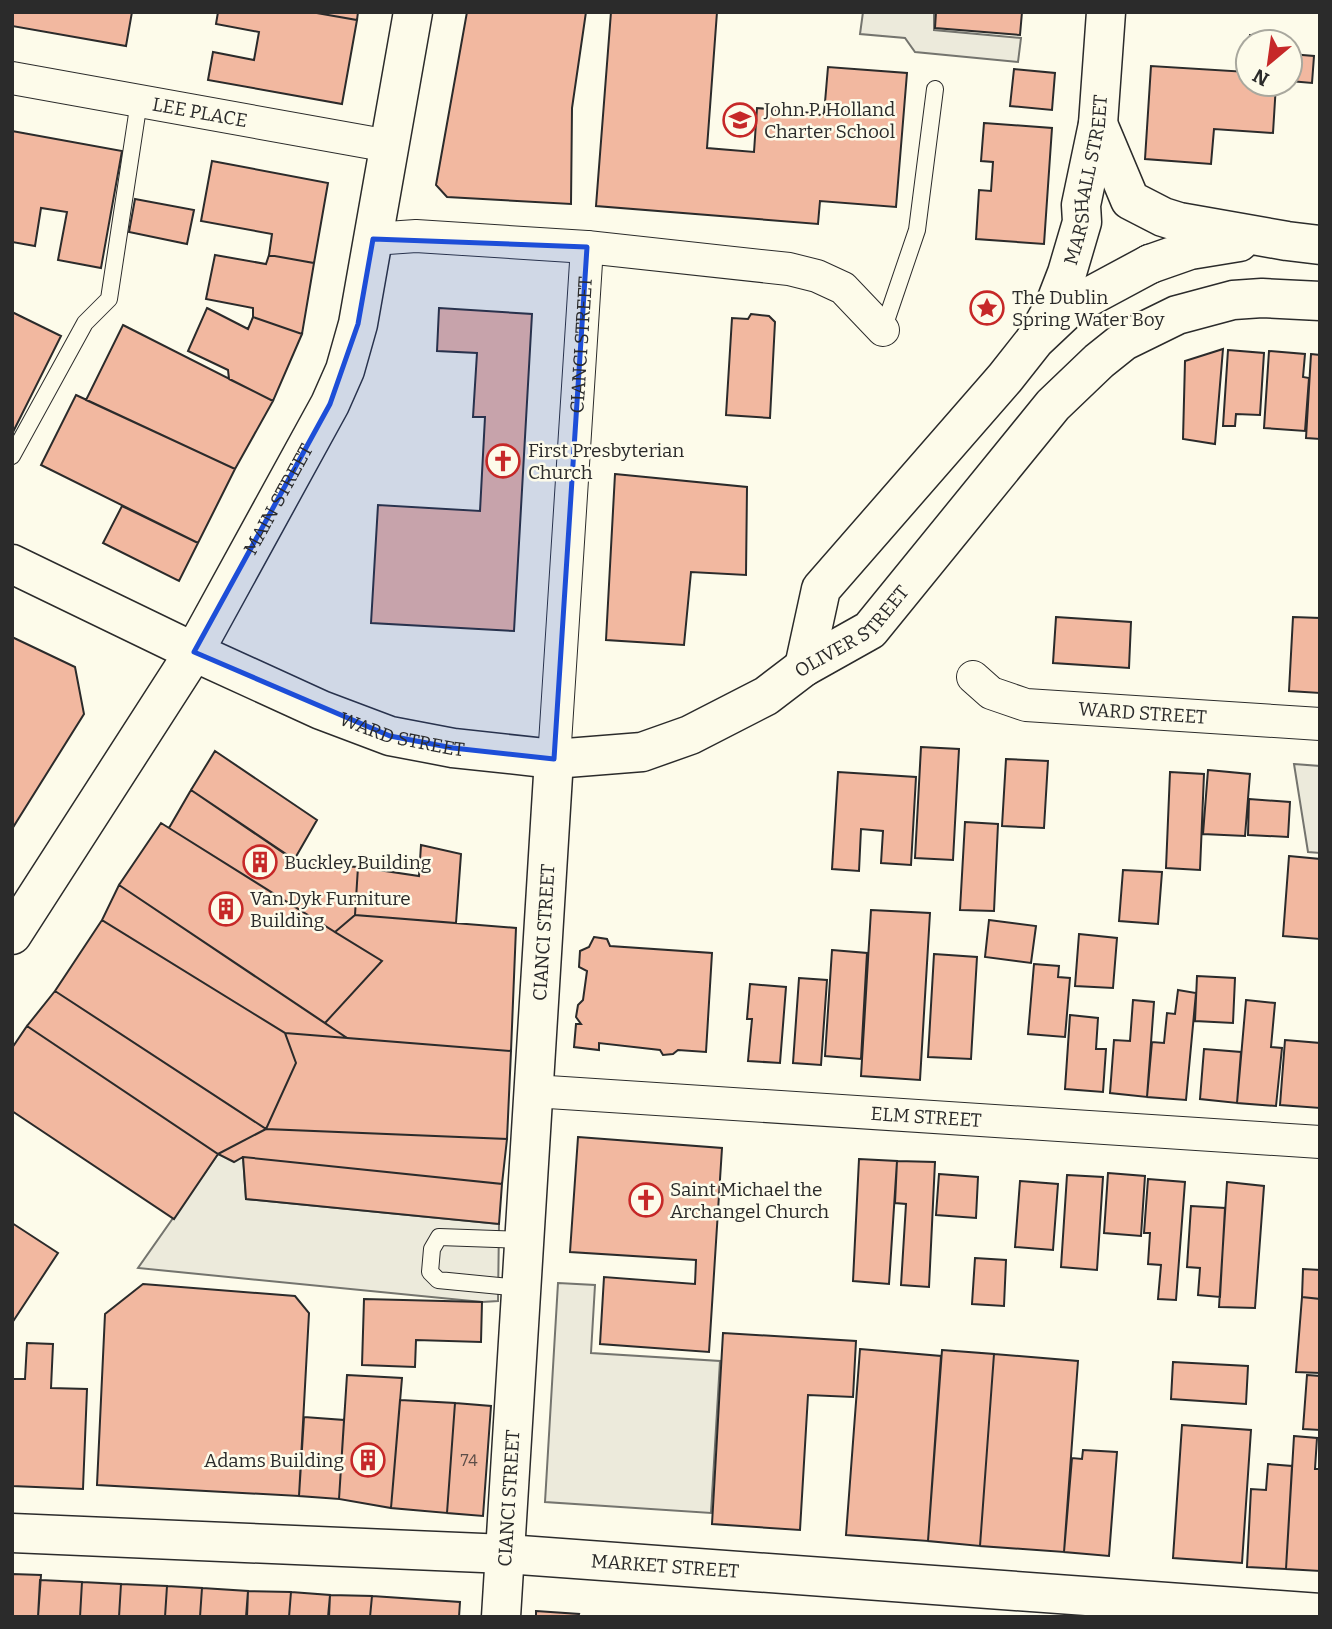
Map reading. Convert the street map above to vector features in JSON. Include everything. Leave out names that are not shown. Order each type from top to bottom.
[{"type":"main road","name":"MAIN STREET","points":[[12,935],[194,652],[330,404],[345,370],[358,324],[413,12]]},
{"type":"main road","name":"MARSHALL STREET","points":[[1035,340],[1055,304],[1082,222],[1081,205],[1098,124],[1106,12]]},
{"type":"main road","points":[[1098,124],[1130,200],[1179,222],[1303,243]]},
{"type":"main road","name":"OLIVER STREET","points":[[804,667],[821,589],[1035,340],[1070,307],[1150,264],[1190,250],[1231,242],[1303,243]]},
{"type":"main road","name":"OLIVER STREET","points":[[804,667],[870,630],[1053,405],[1099,360],[1124,341],[1177,315],[1233,300],[1262,298],[1320,301]]},
{"type":"main road","name":"WARD STREET","points":[[12,564],[321,710],[390,736],[453,748],[554,759],[642,752],[690,735],[766,696],[804,667]]},
{"type":"main road","name":"CIANCI STREET","points":[[501,1617],[554,759]]},
{"type":"main road","name":"MARKET STREET","points":[[12,1533],[506,1554],[1320,1613]]},
{"type":"street","name":"LEE PLACE","points":[[12,78],[389,146]]},
{"type":"street","points":[[373,239],[416,236],[587,247],[789,269],[817,276],[843,288],[883,330]]},
{"type":"street","name":"CIANCI STREET","points":[[554,759],[587,247]]},
{"type":"street","name":"WARD STREET","points":[[973,677],[991,693],[1026,705],[1320,724]]},
{"type":"street","name":"ELM STREET","points":[[533,1091],[1320,1142]]},
{"type":"lane","points":[[883,330],[917,230],[935,89]]},
{"type":"lane","points":[[12,456],[85,323],[108,299],[139,101]]},
{"type":"lane","points":[[522,1288],[438,1280],[430,1272],[432,1249],[439,1237],[524,1240]]},
{"type":"highlighted area","points":[[373,239],[587,247],[554,759],[453,748],[390,736],[194,652],[330,404],[358,324]]},
{"type":"shaded area","points":[[863,12],[934,12],[934,30],[1021,38],[1018,62],[915,52],[905,38],[860,34]]},
{"type":"shaded area","points":[[1294,764],[1320,766],[1320,853],[1308,852]]},
{"type":"shaded area","points":[[218,1154],[243,1157],[246,1199],[499,1224],[498,1301],[482,1302],[138,1268]]},
{"type":"shaded area","points":[[558,1283],[595,1285],[591,1353],[720,1361],[711,1513],[545,1502]]},
{"type":"building","points":[[12,12],[132,12],[126,46],[12,26]]},
{"type":"building","points":[[218,12],[311,12],[357,20],[342,104],[208,80],[213,52],[254,60],[259,32],[216,24]]},
{"type":"building","points":[[311,12],[358,12],[357,20]]},
{"type":"building","points":[[467,12],[586,12],[572,108],[571,204],[447,197],[436,185]]},
{"type":"building","points":[[611,12],[717,12],[707,148],[754,152],[757,108],[824,114],[828,67],[907,73],[896,207],[820,201],[818,224],[596,206]]},
{"type":"building","points":[[936,12],[1022,12],[1020,35],[935,28]]},
{"type":"building","points":[[1304,55],[1314,56],[1312,83],[1304,82]]},
{"type":"building","points":[[1151,66],[1234,71],[1234,98],[1275,98],[1273,133],[1214,129],[1211,164],[1145,159]]},
{"type":"building","points":[[1014,69],[1055,73],[1052,110],[1010,106]]},
{"type":"building","points":[[984,123],[1052,128],[1044,244],[976,239],[979,190],[991,191],[993,162],[981,161]]},
{"type":"building","points":[[12,131],[122,151],[101,268],[58,260],[67,212],[41,208],[35,246],[12,242]]},
{"type":"building","points":[[212,161],[328,183],[314,263],[269,255],[272,234],[201,221]]},
{"type":"building","points":[[135,199],[194,210],[187,244],[129,232]]},
{"type":"building","points":[[215,255],[266,264],[269,255],[314,263],[302,334],[253,317],[253,308],[206,299]]},
{"type":"building","points":[[207,308],[248,329],[253,317],[302,334],[273,401],[229,379],[228,370],[188,351]]},
{"type":"building","name":"First Presbyterian Church","points":[[439,308],[532,314],[514,631],[371,623],[378,505],[480,511],[485,417],[473,417],[477,353],[437,351]]},
{"type":"building","points":[[12,312],[61,336],[12,434]]},
{"type":"building","points":[[751,314],[769,316],[775,322],[770,418],[726,415],[732,318],[748,319]]},
{"type":"building","points":[[123,325],[273,401],[235,469],[86,400]]},
{"type":"building","points":[[1223,349],[1215,444],[1183,439],[1185,361]]},
{"type":"building","points":[[1228,350],[1264,353],[1260,415],[1236,414],[1235,426],[1223,426]]},
{"type":"building","points":[[1269,351],[1305,354],[1303,377],[1309,378],[1305,431],[1264,428]]},
{"type":"building","points":[[1311,354],[1320,355],[1320,439],[1306,438]]},
{"type":"building","points":[[76,395],[235,469],[198,543],[41,465]]},
{"type":"building","points":[[615,474],[747,487],[746,575],[691,572],[684,645],[606,640]]},
{"type":"building","points":[[122,506],[198,543],[179,581],[103,543]]},
{"type":"building","points":[[1056,617],[1131,622],[1129,668],[1053,663]]},
{"type":"building","points":[[1293,617],[1320,618],[1320,693],[1289,691]]},
{"type":"building","points":[[12,637],[75,667],[84,714],[12,829]]},
{"type":"building","points":[[921,747],[959,749],[953,860],[915,858]]},
{"type":"building","points":[[215,751],[317,820],[294,860],[191,790]]},
{"type":"building","points":[[1006,759],[1048,761],[1044,828],[1002,826]]},
{"type":"building","points":[[1208,770],[1250,774],[1245,836],[1203,834]]},
{"type":"building","points":[[838,772],[916,777],[911,865],[881,863],[883,831],[861,829],[859,871],[832,869]]},
{"type":"building","points":[[1170,772],[1204,774],[1200,870],[1166,868]]},
{"type":"building","name":"Buckley Building","points":[[191,790],[301,864],[358,867],[355,915],[335,932],[169,828]]},
{"type":"building","points":[[1249,799],[1290,802],[1288,837],[1248,835]]},
{"type":"building","points":[[965,822],[998,824],[994,911],[960,910]]},
{"type":"building","name":"Van Dyk Furniture Building","points":[[161,823],[382,961],[325,1023],[119,885]]},
{"type":"building","points":[[421,845],[461,854],[456,923],[355,915],[358,867],[419,876]]},
{"type":"building","points":[[1289,856],[1320,859],[1320,939],[1283,936]]},
{"type":"building","points":[[1123,870],[1162,872],[1158,924],[1119,921]]},
{"type":"building","points":[[119,885],[347,1038],[285,1033],[102,920]]},
{"type":"building","points":[[871,910],[930,913],[920,1080],[861,1076]]},
{"type":"building","points":[[355,915],[516,928],[511,1051],[347,1038],[325,1023],[382,961],[335,932]]},
{"type":"building","points":[[102,920],[285,1033],[296,1063],[266,1129],[55,991]]},
{"type":"building","points":[[989,920],[1036,926],[1031,963],[985,957]]},
{"type":"building","points":[[1079,934],[1117,938],[1113,988],[1075,986]]},
{"type":"building","points":[[594,937],[607,939],[610,946],[712,953],[706,1052],[678,1050],[673,1054],[663,1055],[660,1050],[599,1043],[599,1050],[574,1047],[576,1024],[581,1024],[576,1017],[578,1005],[583,1000],[587,971],[579,967],[580,951],[589,947]]},
{"type":"building","points":[[832,950],[867,953],[861,1059],[825,1056]]},
{"type":"building","points":[[934,954],[977,957],[971,1059],[928,1057]]},
{"type":"building","points":[[1034,964],[1059,966],[1058,977],[1070,978],[1065,1037],[1028,1034]]},
{"type":"building","points":[[1197,976],[1235,978],[1233,1023],[1195,1021]]},
{"type":"building","points":[[799,978],[827,980],[821,1065],[793,1063]]},
{"type":"building","points":[[750,984],[786,987],[780,1063],[748,1061],[752,1019],[747,1019]]},
{"type":"building","points":[[1178,990],[1196,993],[1186,1100],[1147,1097],[1152,1042],[1164,1043],[1167,1013],[1175,1014]]},
{"type":"building","points":[[55,991],[266,1129],[218,1154],[27,1026]]},
{"type":"building","points":[[1133,1000],[1154,1002],[1147,1097],[1110,1093],[1114,1040],[1130,1041]]},
{"type":"building","points":[[1246,1000],[1275,1003],[1271,1047],[1282,1048],[1276,1106],[1237,1103]]},
{"type":"building","points":[[1070,1015],[1098,1018],[1096,1049],[1106,1049],[1103,1092],[1065,1089]]},
{"type":"building","points":[[27,1026],[218,1154],[174,1219],[12,1111],[12,1048]]},
{"type":"building","points":[[285,1033],[511,1051],[507,1139],[266,1129],[296,1063]]},
{"type":"building","points":[[1285,1040],[1320,1043],[1320,1108],[1280,1105]]},
{"type":"building","points":[[1204,1049],[1241,1052],[1237,1103],[1200,1099]]},
{"type":"building","points":[[266,1129],[507,1139],[502,1184],[243,1157],[234,1162],[218,1154]]},
{"type":"building","name":"Saint Michael the Archangel Church","points":[[578,1137],[722,1148],[709,1352],[600,1344],[604,1277],[695,1284],[696,1260],[570,1252]]},
{"type":"building","points":[[243,1157],[502,1184],[499,1224],[246,1199]]},
{"type":"building","points":[[859,1159],[897,1161],[889,1284],[853,1281]]},
{"type":"building","points":[[897,1161],[935,1162],[929,1287],[901,1285],[906,1204],[895,1203]]},
{"type":"building","points":[[1108,1173],[1145,1176],[1141,1236],[1104,1233]]},
{"type":"building","points":[[939,1174],[978,1177],[976,1218],[936,1215]]},
{"type":"building","points":[[1067,1175],[1103,1177],[1097,1270],[1061,1267]]},
{"type":"building","points":[[1148,1179],[1185,1182],[1176,1300],[1158,1299],[1161,1265],[1148,1264],[1150,1233],[1144,1233]]},
{"type":"building","points":[[1020,1181],[1058,1184],[1053,1250],[1015,1247]]},
{"type":"building","points":[[1227,1182],[1264,1186],[1255,1308],[1219,1307]]},
{"type":"building","points":[[1191,1206],[1225,1208],[1220,1297],[1198,1295],[1200,1268],[1187,1267]]},
{"type":"building","points":[[12,1223],[58,1253],[12,1323]]},
{"type":"building","points":[[975,1258],[1006,1260],[1004,1306],[972,1304]]},
{"type":"building","points":[[1303,1269],[1320,1270],[1320,1299],[1302,1297]]},
{"type":"building","points":[[143,1284],[295,1296],[309,1313],[299,1496],[97,1485],[105,1314]]},
{"type":"building","points":[[1302,1297],[1320,1299],[1320,1373],[1296,1372]]},
{"type":"building","points":[[364,1299],[482,1302],[481,1342],[416,1340],[415,1367],[362,1365]]},
{"type":"building","points":[[723,1333],[856,1341],[853,1397],[808,1395],[800,1530],[712,1524]]},
{"type":"building","points":[[27,1343],[53,1344],[51,1388],[87,1389],[83,1489],[12,1486],[12,1379],[25,1379]]},
{"type":"building","points":[[860,1349],[941,1356],[928,1541],[846,1535]]},
{"type":"building","points":[[942,1350],[994,1354],[980,1546],[928,1541]]},
{"type":"building","points":[[994,1354],[1078,1361],[1064,1552],[980,1546]]},
{"type":"building","points":[[1173,1362],[1248,1366],[1246,1404],[1171,1399]]},
{"type":"building","name":"Adams Building","points":[[347,1375],[402,1378],[391,1508],[339,1499]]},
{"type":"building","points":[[1307,1375],[1320,1376],[1320,1430],[1303,1429]]},
{"type":"building","points":[[400,1400],[455,1403],[447,1513],[391,1508]]},
{"type":"building","points":[[455,1403],[491,1406],[483,1516],[447,1513]]},
{"type":"building","points":[[304,1417],[344,1420],[339,1499],[299,1496]]},
{"type":"building","points":[[1182,1425],[1251,1430],[1242,1563],[1173,1558]]},
{"type":"building","points":[[1294,1436],[1317,1438],[1315,1469],[1320,1469],[1320,1571],[1286,1569]]},
{"type":"building","points":[[1083,1450],[1117,1452],[1109,1556],[1064,1552],[1072,1458],[1082,1459]]},
{"type":"building","points":[[1268,1464],[1292,1466],[1286,1569],[1247,1567],[1251,1489],[1266,1490]]},
{"type":"building","points":[[12,1574],[41,1575],[38,1617],[12,1617]]},
{"type":"building","points":[[40,1580],[82,1582],[80,1617],[38,1617]]},
{"type":"building","points":[[82,1582],[121,1584],[119,1617],[80,1617]]},
{"type":"building","points":[[121,1584],[167,1586],[165,1617],[119,1617]]},
{"type":"building","points":[[167,1586],[202,1588],[200,1617],[165,1617]]},
{"type":"building","points":[[202,1588],[248,1591],[246,1617],[200,1617]]},
{"type":"building","points":[[248,1591],[291,1592],[289,1617],[247,1617]]},
{"type":"building","points":[[291,1592],[330,1595],[328,1617],[289,1617]]},
{"type":"building","points":[[330,1595],[372,1596],[370,1617],[329,1617]]},
{"type":"building","points":[[372,1596],[460,1602],[459,1617],[370,1617]]},
{"type":"building","points":[[536,1611],[579,1614],[578,1617],[536,1617]]},
{"type":"place","name":"John P. Holland Charter School","points":[[740,120]]},
{"type":"place","name":"The Dublin Spring Water Boy","points":[[987,308]]},
{"type":"place","name":"First Presbyterian Church","points":[[503,461]]},
{"type":"place","name":"Buckley Building","points":[[260,862]]},
{"type":"place","name":"Van Dyk Furniture Building","points":[[226,909]]},
{"type":"place","name":"Saint Michael the Archangel Church","points":[[646,1200]]},
{"type":"place","name":"Adams Building","points":[[368,1460]]}]
